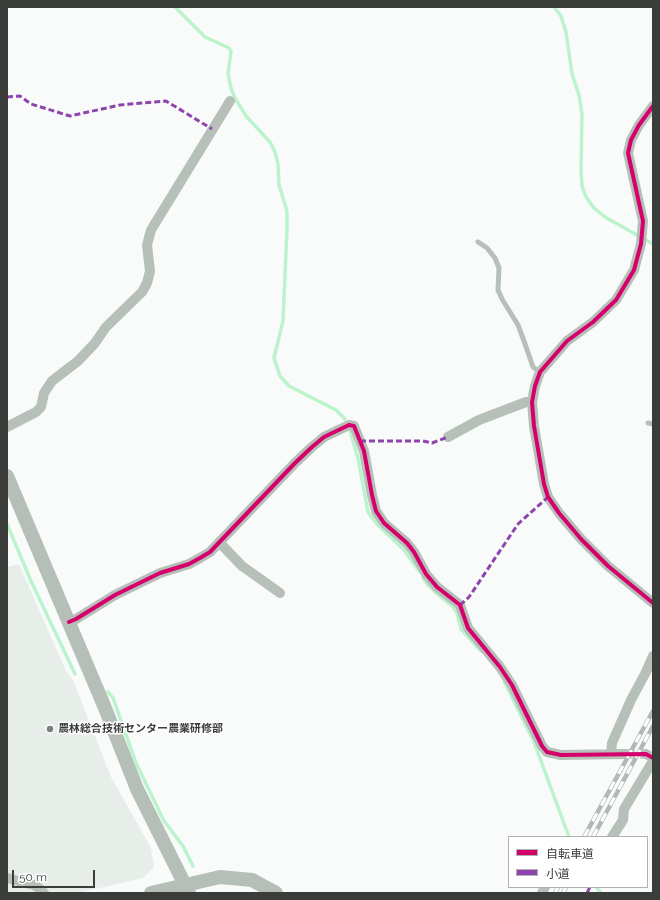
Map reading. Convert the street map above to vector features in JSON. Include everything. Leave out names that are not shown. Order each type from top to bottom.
[{"type":"street","points":[[7,427],[36,412],[41,407],[44,393],[52,381],[78,361],[95,343],[106,327],[142,292],[148,283],[150,272],[147,245],[151,230],[230,101]]},
{"type":"street","points":[[653,106],[639,125],[631,140],[628,153],[643,221],[641,244],[634,270],[616,300],[593,322],[567,342],[540,372],[535,386],[532,402],[534,426],[544,484],[548,497],[559,514],[608,566],[653,603]]},
{"type":"street","points":[[448,437],[479,420],[526,402],[532,402]]},
{"type":"street","points":[[69,622],[115,595],[160,574],[189,564],[210,552],[295,462],[312,447],[324,437],[349,425],[354,426],[364,451],[376,511],[384,523],[407,543],[414,552],[426,574],[437,587],[460,605],[468,628],[500,667],[512,685],[542,746],[547,752],[561,755],[624,754]]},
{"type":"street","points":[[7,476],[105,708],[136,789],[187,889]]},
{"type":"street","points":[[219,542],[242,566],[280,593]]},
{"type":"street","points":[[611,754],[612,743],[653,656]]},
{"type":"street","points":[[613,836],[623,820],[624,809],[651,757]]},
{"type":"street","points":[[151,893],[187,889],[220,877],[252,880],[276,893]]},
{"type":"street","points":[[7,878],[34,885],[44,893]]},
{"type":"lane","points":[[478,242],[487,248],[495,258],[498,268],[498,290],[518,325],[533,367],[540,372]]},
{"type":"shaded area","name":"農林総合技術センター農業研修部","points":[[19,564],[66,671],[73,680],[111,777],[151,848],[154,867],[143,878],[78,893],[7,893],[7,567]]},
{"type":"waterway","points":[[175,7],[205,37],[229,48],[231,51],[228,74],[235,98],[246,116],[270,142],[275,152],[278,164],[279,185],[287,211],[283,321],[274,358],[280,376],[289,386],[336,410],[345,419]]},
{"type":"waterway","points":[[554,7],[561,16],[566,32],[572,74],[579,95],[582,114],[582,186],[586,197],[594,208],[605,217],[653,244]]},
{"type":"waterway","points":[[350,431],[358,458],[368,512],[377,524],[404,550],[419,571]]},
{"type":"waterway","points":[[7,524],[31,581],[75,674]]},
{"type":"waterway","points":[[423,578],[436,593],[452,606],[457,613],[461,629],[481,651]]},
{"type":"waterway","points":[[504,681],[534,742],[569,836]]},
{"type":"waterway","points":[[108,692],[113,698],[136,763],[164,821],[183,846],[193,866]]},
{"type":"waterway","points":[[597,888],[601,893]]},
{"type":"tunnel","points":[[625,754],[646,754]]},
{"type":"railway","points":[[585,836],[653,711]]},
{"type":"railway","points":[[594,836],[653,726]]},
{"type":"railway","points":[[555,893],[558,888]]},
{"type":"railway","points":[[563,893],[566,888]]},
{"type":"marked path","points":[[7,97],[20,96],[31,104],[70,116],[120,105],[166,101],[212,129]]},
{"type":"marked path","points":[[360,441],[423,441],[432,443],[448,437]]},
{"type":"marked path","points":[[460,605],[469,597],[518,524],[548,497]]},
{"type":"marked path","points":[[587,893],[590,888]]},
{"type":"cycle path","points":[[653,106],[639,125],[631,140],[628,153],[643,221],[641,244],[634,270],[616,300],[593,322],[567,341],[540,372],[535,386],[532,402],[534,426],[544,484],[548,497],[559,513],[581,539],[608,566],[653,603]]},
{"type":"cycle path","points":[[69,622],[115,595],[160,573],[189,564],[210,552],[312,447],[324,437],[349,425],[354,426],[364,451],[376,511],[384,523],[407,543],[414,552],[426,574],[437,587],[460,605],[468,628],[500,667],[512,685],[542,746],[547,752],[561,755],[646,754],[653,758]]},
{"type":"place","name":"農林総合技術センター農業研修部","points":[[50,729]]}]
